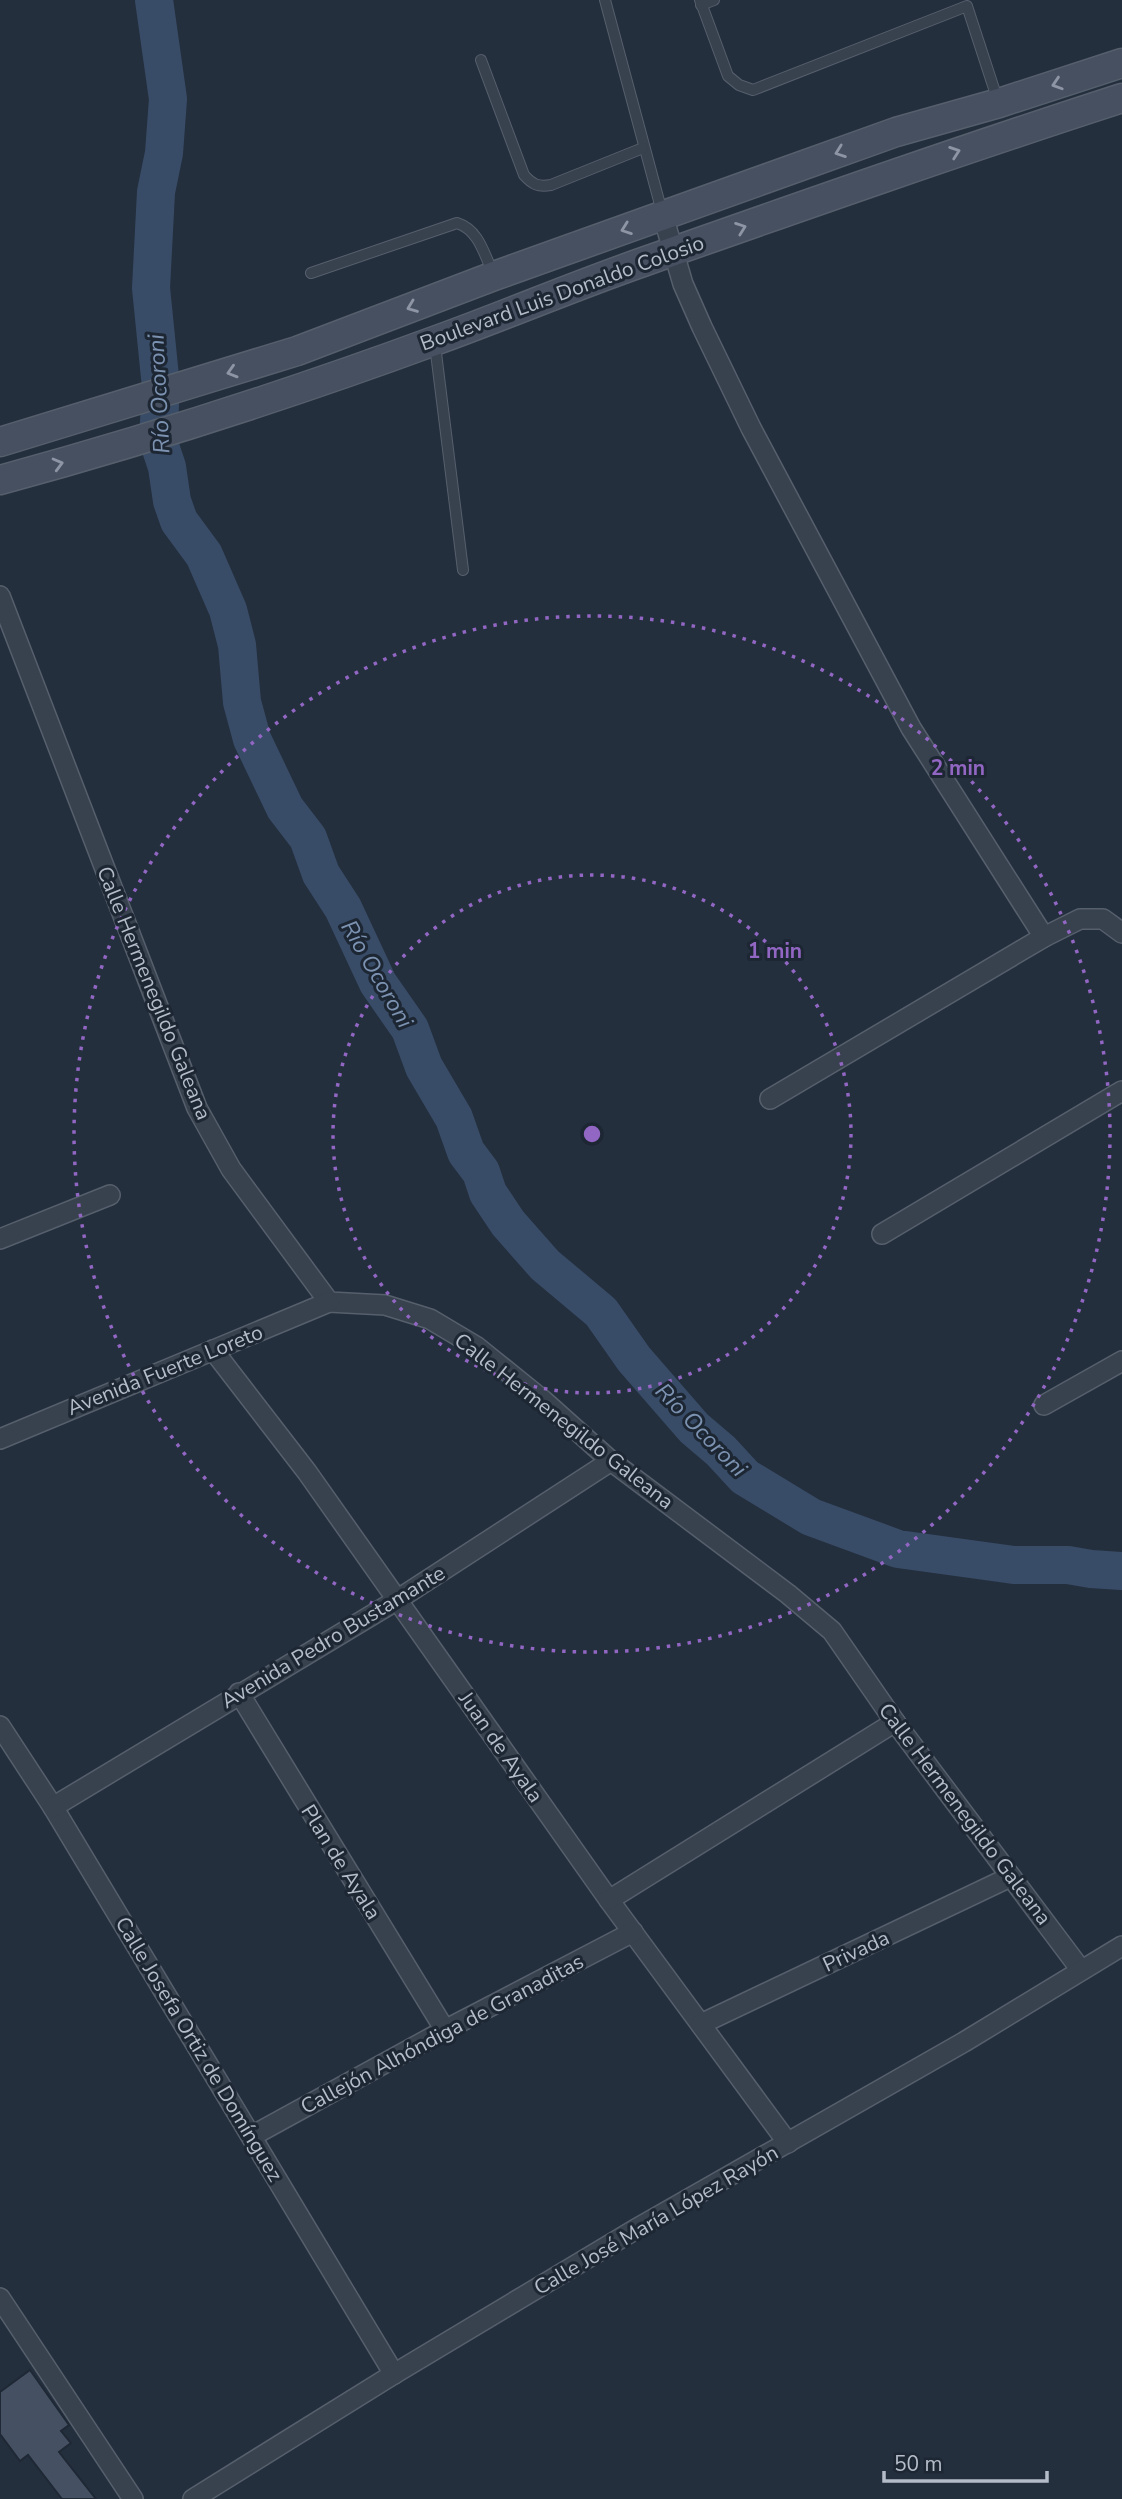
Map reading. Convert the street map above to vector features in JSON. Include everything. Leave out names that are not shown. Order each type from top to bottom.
[{"type":"main road","name":"Boulevard Luis Donaldo Colosio","points":[[0,442],[297,351],[494,276],[896,132],[999,103],[1122,63]]},
{"type":"main road","name":"Boulevard Luis Donaldo Colosio","points":[[0,480],[116,449],[308,385],[958,150],[1122,98]]},
{"type":"street","points":[[663,216],[697,316],[729,383],[904,716],[1044,937]]},
{"type":"street","name":"Calle Hermenegildo Galeana","points":[[0,596],[197,1108],[231,1169],[329,1303],[385,1305],[430,1319],[477,1347],[544,1401],[611,1461],[788,1594],[832,1631],[895,1722],[1081,1970]]},
{"type":"street","points":[[770,1099],[1044,937],[1080,919],[1103,919],[1122,933]]},
{"type":"street","points":[[882,1234],[1122,1091]]},
{"type":"street","points":[[0,1240],[110,1195]]},
{"type":"street","name":"Avenida Fuerte Loreto","points":[[0,1439],[329,1303]]},
{"type":"street","name":"Juan de Ayala","points":[[213,1350],[307,1472],[609,1900],[788,2143]]},
{"type":"street","points":[[1044,1405],[1122,1361]]},
{"type":"street","name":"Avenida Pedro Bustamante","points":[[52,1807],[397,1600],[611,1461]]},
{"type":"street","name":"Plan de Ayala","points":[[239,1693],[445,2030]]},
{"type":"street","points":[[609,1900],[895,1722]]},
{"type":"street","name":"Calle Josefa Ortiz de Domínguez","points":[[0,1726],[52,1807],[394,2374]]},
{"type":"street","name":"Privada","points":[[701,2024],[1010,1877]]},
{"type":"street","name":"Callejón Alhóndiga de Granaditas","points":[[252,2136],[445,2030],[633,1932]]},
{"type":"street","name":"Calle José María López Rayón","points":[[193,2499],[394,2374],[636,2229],[964,2042],[1122,1946]]},
{"type":"street","points":[[0,2298],[134,2499]]},
{"type":"lane","points":[[605,0],[663,216]]},
{"type":"lane","points":[[714,0],[701,3],[728,76],[739,85],[753,90],[966,3],[999,103]]},
{"type":"lane","points":[[481,60],[524,175],[531,183],[539,187],[551,185],[643,148]]},
{"type":"lane","points":[[311,273],[457,223],[467,226],[475,234],[494,276]]},
{"type":"lane","points":[[435,341],[463,570]]},
{"type":"building","points":[[30,2370],[69,2425],[61,2431],[71,2443],[59,2452],[96,2499],[62,2499],[28,2455],[20,2461],[0,2434],[0,2392]]},
{"type":"waterway","name":"Río Ocoroni","points":[[154,0],[168,99],[164,153],[156,192],[151,288],[161,387],[158,440],[167,467],[172,501],[179,521],[204,555],[228,610],[237,645],[242,702],[252,739],[285,808],[308,838],[321,874],[343,908],[378,983],[410,1029],[424,1067],[454,1118],[466,1152],[481,1172],[488,1193],[508,1223],[545,1265],[601,1312],[634,1359],[694,1428],[721,1451],[745,1477],[811,1517],[898,1549],[1014,1565],[1068,1565],[1122,1571]]}]
